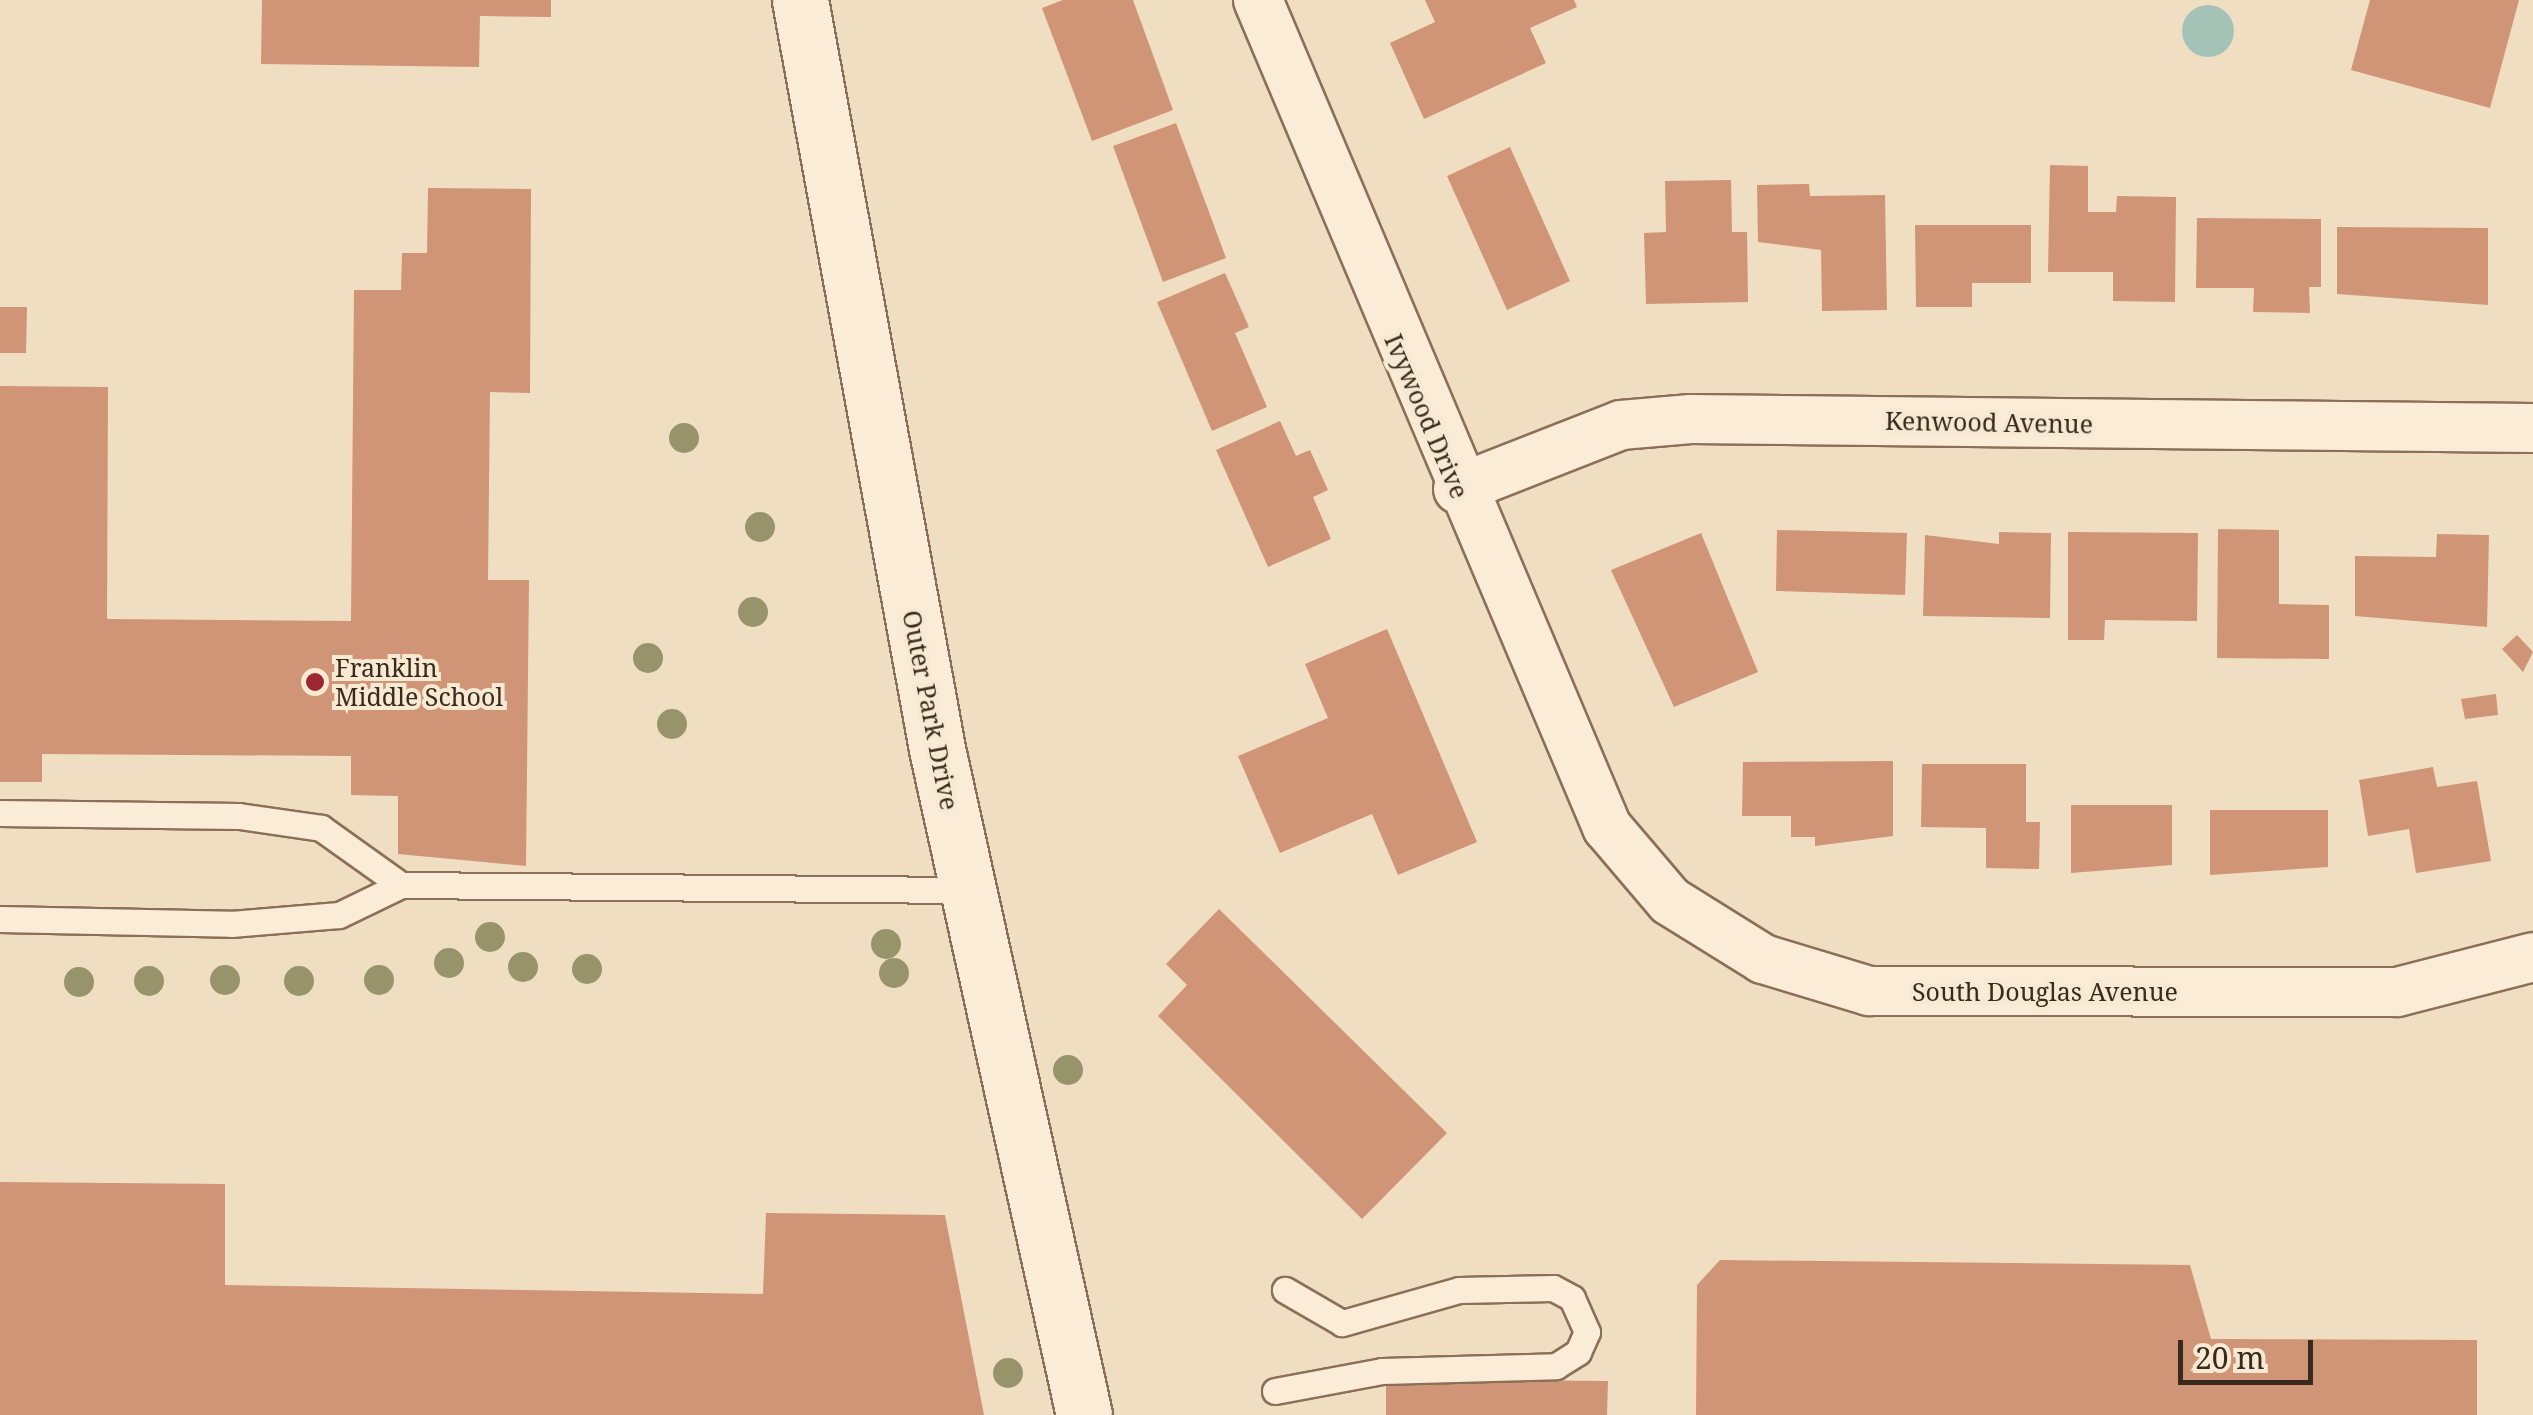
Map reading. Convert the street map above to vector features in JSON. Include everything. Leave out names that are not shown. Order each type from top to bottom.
[{"type":"street","name":"Outer Park Drive","points":[[800,0],[967,890],[1084,1415]]},
{"type":"street","name":"Ivywood Drive","points":[[1258,0],[1458,489],[1607,827]]},
{"type":"street","name":"Kenwood Avenue","points":[[1458,489],[1620,425],[1691,419],[2533,428]]},
{"type":"street","name":"South Douglas Avenue","points":[[1607,827],[1670,901],[1714,931],[1810,978],[1869,991],[2397,992],[2533,957]]},
{"type":"lane","points":[[0,813],[238,816],[321,828],[401,885]]},
{"type":"lane","points":[[0,919],[267,921],[339,915],[401,885],[967,890]]},
{"type":"lane","points":[[1275,1391],[1382,1371],[1556,1366],[1578,1352],[1587,1332],[1572,1298],[1553,1288],[1459,1290],[1342,1324],[1284,1290]]},
{"type":"shaded area","points":[[2208,5],[2226,13],[2234,31],[2226,49],[2208,57],[2190,49],[2182,31],[2190,13]]},
{"type":"building","points":[[262,0],[551,0],[551,17],[480,16],[479,67],[261,64]]},
{"type":"building","points":[[1063,0],[1133,0],[1173,110],[1092,141],[1042,8]]},
{"type":"building","points":[[1425,0],[1574,0],[1577,7],[1530,28],[1546,63],[1424,119],[1390,43],[1435,22]]},
{"type":"building","points":[[2370,0],[2519,0],[2490,108],[2351,70]]},
{"type":"building","points":[[1176,123],[1226,258],[1163,282],[1113,146]]},
{"type":"building","points":[[1510,147],[1570,281],[1507,310],[1447,176]]},
{"type":"building","points":[[2050,165],[2088,166],[2088,212],[2116,212],[2117,196],[2176,197],[2175,302],[2113,301],[2113,272],[2048,272]]},
{"type":"building","points":[[1731,180],[1732,232],[1747,232],[1748,302],[1646,304],[1644,233],[1666,232],[1665,181]]},
{"type":"building","points":[[1809,184],[1810,196],[1885,195],[1887,310],[1822,311],[1821,250],[1758,242],[1757,185]]},
{"type":"building","points":[[428,188],[531,189],[530,393],[490,392],[488,580],[529,580],[526,866],[398,854],[398,796],[351,795],[351,756],[42,754],[42,782],[0,782],[0,386],[108,387],[107,619],[351,621],[354,290],[401,290],[402,253],[427,253]]},
{"type":"building","points":[[2197,218],[2321,219],[2321,287],[2309,287],[2310,313],[2253,312],[2254,288],[2196,288]]},
{"type":"building","points":[[1915,225],[2031,225],[2031,283],[1972,283],[1972,307],[1916,307]]},
{"type":"building","points":[[2337,227],[2488,228],[2488,305],[2337,294]]},
{"type":"building","points":[[1225,273],[1249,327],[1235,333],[1267,407],[1212,431],[1157,302]]},
{"type":"building","points":[[0,307],[27,307],[26,353],[0,353]]},
{"type":"building","points":[[1280,421],[1296,456],[1310,450],[1328,490],[1313,497],[1331,539],[1268,567],[1216,450]]},
{"type":"building","points":[[2218,529],[2279,530],[2279,604],[2329,605],[2329,659],[2217,658]]},
{"type":"building","points":[[1777,530],[1907,533],[1905,595],[1776,591]]},
{"type":"building","points":[[1999,532],[2051,533],[2050,618],[1923,616],[1925,535],[1999,544]]},
{"type":"building","points":[[2068,532],[2198,533],[2197,621],[2105,620],[2104,640],[2068,640]]},
{"type":"building","points":[[1701,533],[1758,672],[1674,707],[1611,570]]},
{"type":"building","points":[[2437,534],[2489,535],[2487,627],[2355,616],[2355,556],[2436,557]]},
{"type":"building","points":[[1387,629],[1477,842],[1398,875],[1372,814],[1280,853],[1238,756],[1328,718],[1305,664]]},
{"type":"building","points":[[2517,635],[2533,652],[2523,672],[2502,649]]},
{"type":"building","points":[[2496,694],[2498,715],[2465,719],[2461,699]]},
{"type":"building","points":[[1893,761],[1893,836],[1815,846],[1815,837],[1791,837],[1791,816],[1742,816],[1743,762]]},
{"type":"building","points":[[1922,764],[2026,764],[2026,822],[2040,822],[2039,869],[1986,868],[1986,828],[1921,827]]},
{"type":"building","points":[[2433,767],[2437,787],[2477,781],[2491,861],[2416,873],[2409,829],[2368,836],[2359,780]]},
{"type":"building","points":[[2071,805],[2172,805],[2172,865],[2071,873]]},
{"type":"building","points":[[2210,810],[2328,810],[2328,867],[2210,875]]},
{"type":"building","points":[[1219,909],[1447,1133],[1362,1219],[1158,1016],[1187,985],[1166,964]]},
{"type":"building","points":[[0,1182],[225,1184],[225,1285],[763,1294],[766,1213],[945,1215],[984,1415],[0,1415]]},
{"type":"building","points":[[1720,1260],[2190,1265],[2211,1339],[2477,1340],[2477,1415],[1696,1415],[1697,1285]]},
{"type":"building","points":[[1386,1379],[1608,1381],[1607,1415],[1386,1415]]},
{"type":"place","name":"Franklin Middle School","points":[[315,682]]}]
